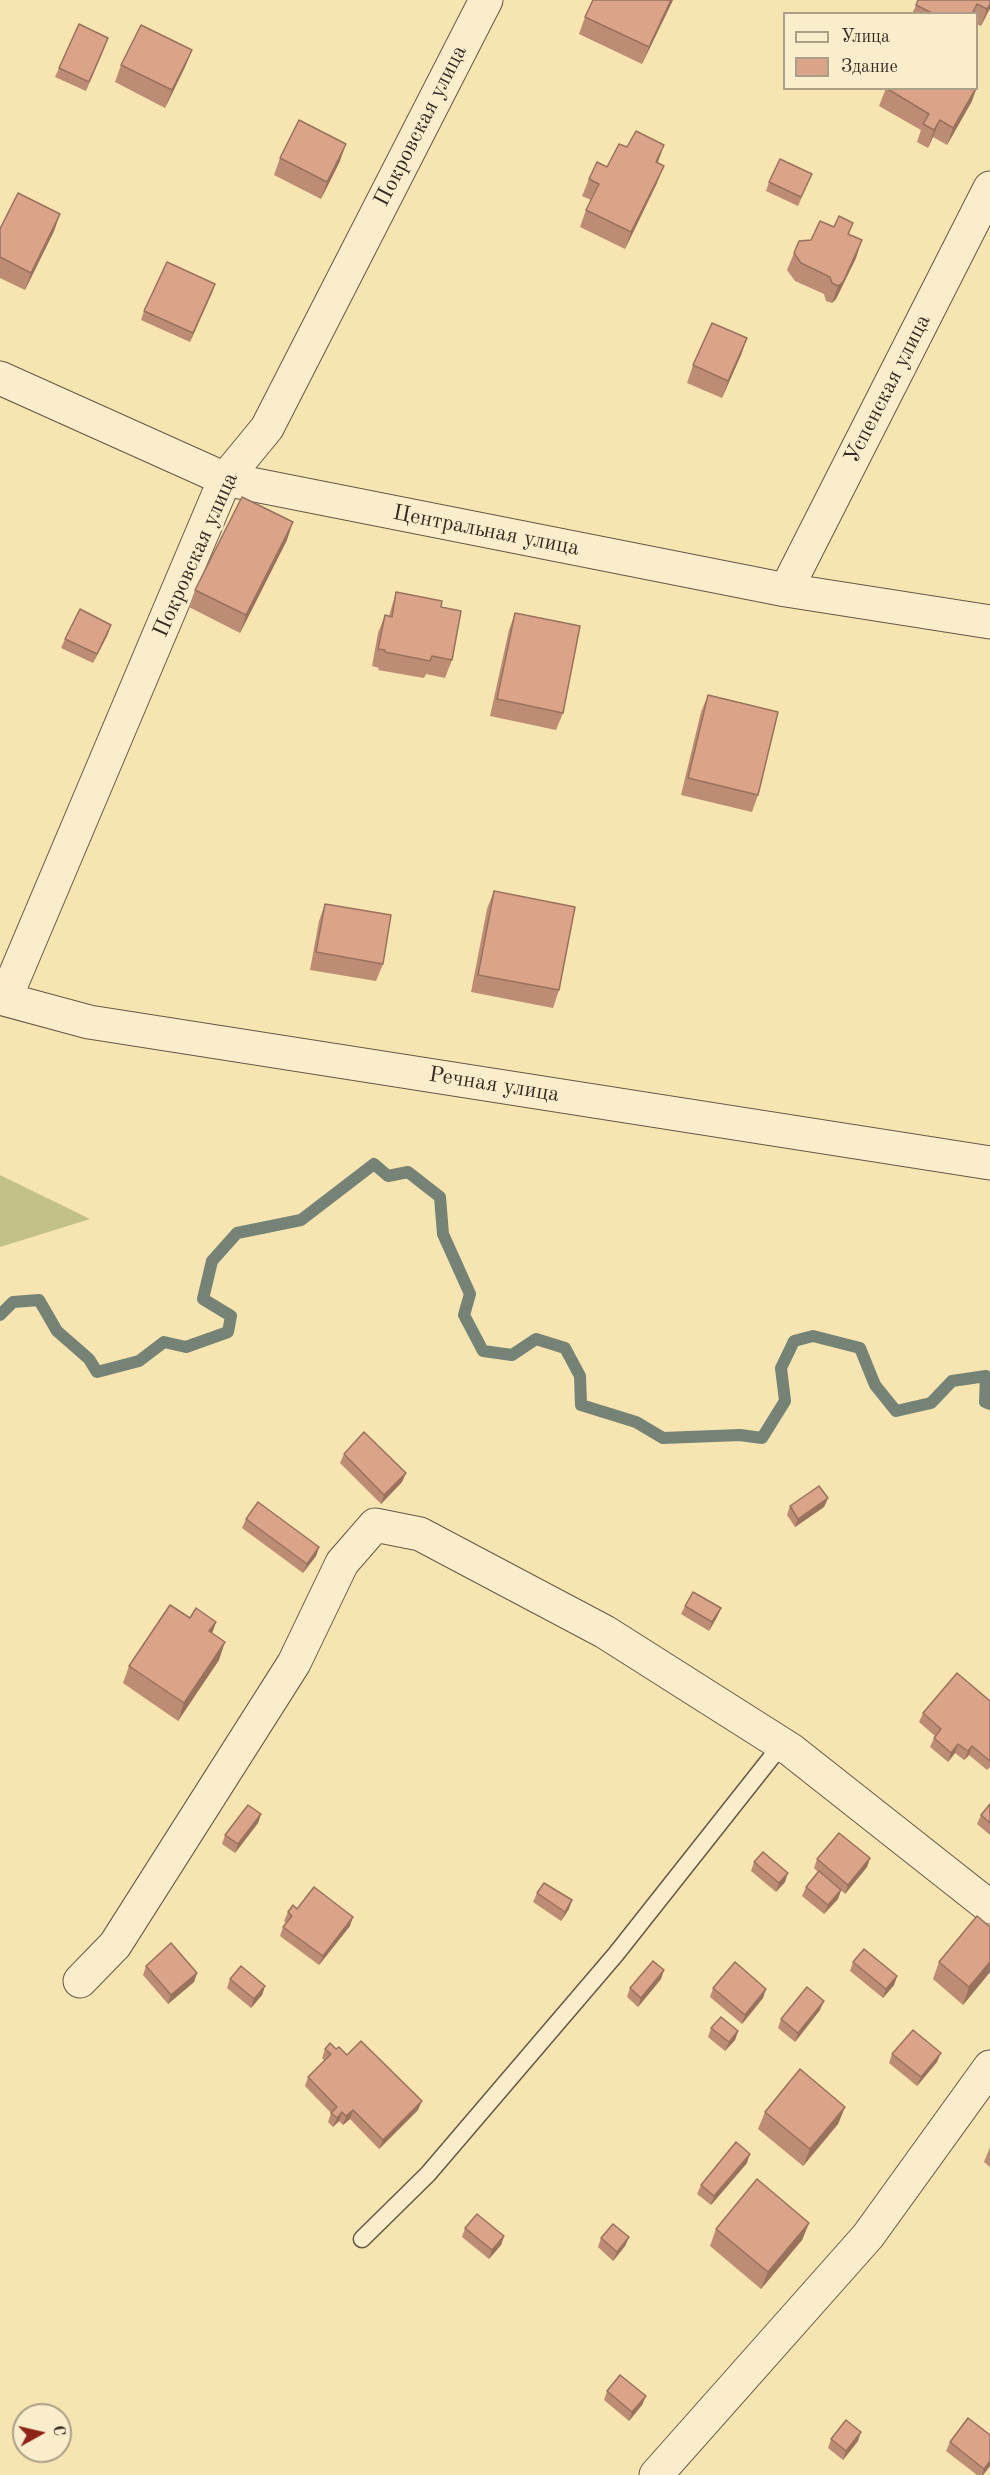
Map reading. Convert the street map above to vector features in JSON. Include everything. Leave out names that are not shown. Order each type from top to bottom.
[{"type":"street","name":"Покровская улица","points":[[2,999],[225,479],[267,428],[486,0]]},
{"type":"street","name":"Успенская улица","points":[[786,590],[990,188]]},
{"type":"street","name":"Центральная улица","points":[[0,378],[225,479],[786,590],[990,622]]},
{"type":"street","name":"Речная улица","points":[[2,999],[88,1022],[990,1163]]},
{"type":"street","points":[[80,1981],[115,1945],[294,1663],[342,1563],[375,1525],[420,1534],[605,1632],[782,1744],[990,1907]]},
{"type":"street","points":[[656,2475],[868,2236],[990,2067]]},
{"type":"lane","points":[[362,2239],[428,2174],[616,1954],[782,1744]]},
{"type":"green space","points":[[0,1175],[90,1219],[0,1247]]},
{"type":"building","points":[[593,0],[671,0],[649,47],[585,17]]},
{"type":"building","points":[[918,0],[990,0],[987,9],[977,4],[973,12],[930,12],[916,5]]},
{"type":"building","points":[[79,24],[108,38],[89,82],[59,68]]},
{"type":"building","points":[[141,25],[192,50],[172,90],[121,65]]},
{"type":"building","points":[[889,90],[975,90],[953,128],[940,120],[934,130],[923,124],[929,114]]},
{"type":"building","points":[[299,120],[346,144],[327,182],[280,158]]},
{"type":"building","points":[[636,131],[664,145],[656,162],[664,166],[631,232],[586,210],[599,184],[589,179],[597,162],[607,167],[619,144],[627,147]]},
{"type":"building","points":[[780,159],[812,174],[801,197],[769,182]]},
{"type":"building","points":[[18,193],[60,214],[31,273],[0,257],[0,229]]},
{"type":"building","points":[[839,216],[853,223],[848,234],[862,240],[843,282],[838,286],[832,283],[830,277],[801,263],[794,253],[799,241],[811,240],[820,221],[834,227]]},
{"type":"building","points":[[167,262],[215,284],[193,333],[144,311]]},
{"type":"building","points":[[712,323],[747,338],[728,381],[693,365]]},
{"type":"building","points":[[242,497],[293,522],[246,615],[195,590]]},
{"type":"building","points":[[396,592],[442,601],[441,607],[461,611],[452,660],[432,656],[430,661],[378,649],[385,615],[392,617]]},
{"type":"building","points":[[80,609],[111,625],[97,654],[65,639]]},
{"type":"building","points":[[515,613],[580,626],[563,713],[497,699]]},
{"type":"building","points":[[708,695],[778,712],[758,795],[688,778]]},
{"type":"building","points":[[494,891],[575,907],[559,990],[478,975]]},
{"type":"building","points":[[325,904],[391,915],[383,964],[316,952]]},
{"type":"building","points":[[364,1432],[406,1473],[384,1495],[344,1454]]},
{"type":"building","points":[[819,1486],[828,1498],[798,1519],[790,1506]]},
{"type":"building","points":[[258,1502],[319,1547],[307,1564],[246,1519]]},
{"type":"building","points":[[693,1592],[721,1608],[712,1622],[685,1606]]},
{"type":"building","points":[[170,1605],[190,1618],[196,1608],[216,1622],[209,1631],[225,1642],[184,1703],[129,1666]]},
{"type":"building","points":[[957,1673],[990,1701],[990,1761],[972,1746],[968,1751],[958,1744],[951,1753],[934,1738],[941,1729],[923,1713]]},
{"type":"building","points":[[990,1804],[990,1823],[981,1815]]},
{"type":"building","points":[[248,1805],[261,1814],[238,1844],[225,1835]]},
{"type":"building","points":[[839,1833],[870,1858],[848,1885],[817,1859]]},
{"type":"building","points":[[763,1852],[788,1873],[779,1883],[754,1862]]},
{"type":"building","points":[[819,1871],[841,1890],[828,1905],[806,1887]]},
{"type":"building","points":[[544,1883],[572,1900],[565,1912],[537,1893]]},
{"type":"building","points":[[314,1887],[353,1917],[323,1956],[283,1927],[292,1916],[288,1912],[293,1905],[297,1909]]},
{"type":"building","points":[[977,1916],[990,1927],[990,1962],[969,1987],[939,1962]]},
{"type":"building","points":[[171,1943],[197,1973],[171,1995],[146,1966]]},
{"type":"building","points":[[864,1949],[897,1976],[886,1989],[853,1962]]},
{"type":"building","points":[[653,1961],[664,1970],[641,1998],[630,1988]]},
{"type":"building","points":[[735,1962],[766,1989],[745,2015],[713,1988]]},
{"type":"building","points":[[241,1966],[265,1986],[254,1999],[230,1979]]},
{"type":"building","points":[[807,1987],[824,2001],[798,2033],[781,2019]]},
{"type":"building","points":[[721,2017],[738,2031],[729,2042],[711,2028]]},
{"type":"building","points":[[913,2030],[941,2053],[921,2077],[892,2054]]},
{"type":"building","points":[[361,2041],[422,2101],[383,2140],[353,2110],[346,2116],[342,2112],[337,2118],[331,2113],[337,2107],[308,2077],[331,2054],[325,2049],[330,2043],[336,2049],[339,2047],[347,2055]]},
{"type":"building","points":[[800,2069],[845,2107],[810,2149],[765,2112]]},
{"type":"building","points":[[736,2142],[750,2154],[714,2196],[701,2185]]},
{"type":"building","points":[[757,2179],[809,2223],[768,2272],[716,2229]]},
{"type":"building","points":[[477,2214],[504,2236],[492,2250],[465,2228]]},
{"type":"building","points":[[613,2224],[629,2237],[617,2252],[601,2238]]},
{"type":"building","points":[[620,2375],[646,2396],[632,2412],[607,2391]]},
{"type":"building","points":[[968,2418],[990,2435],[990,2461],[984,2469],[950,2442]]},
{"type":"building","points":[[846,2420],[861,2432],[846,2451],[831,2439]]},
{"type":"waterway","points":[[0,1315],[13,1302],[39,1300],[57,1331],[89,1359],[97,1372],[139,1361],[164,1342],[186,1347],[228,1332],[231,1316],[203,1299],[212,1261],[237,1233],[301,1220],[374,1164],[388,1176],[408,1172],[440,1197],[443,1234],[470,1294],[464,1315],[483,1351],[512,1355],[536,1339],[565,1348],[580,1376],[581,1405],[636,1422],[663,1438],[740,1435],[762,1438],[785,1401],[781,1368],[794,1341],[813,1336],[860,1348],[875,1385],[896,1411],[931,1403],[952,1381],[986,1376],[985,1402],[990,1404]]}]
